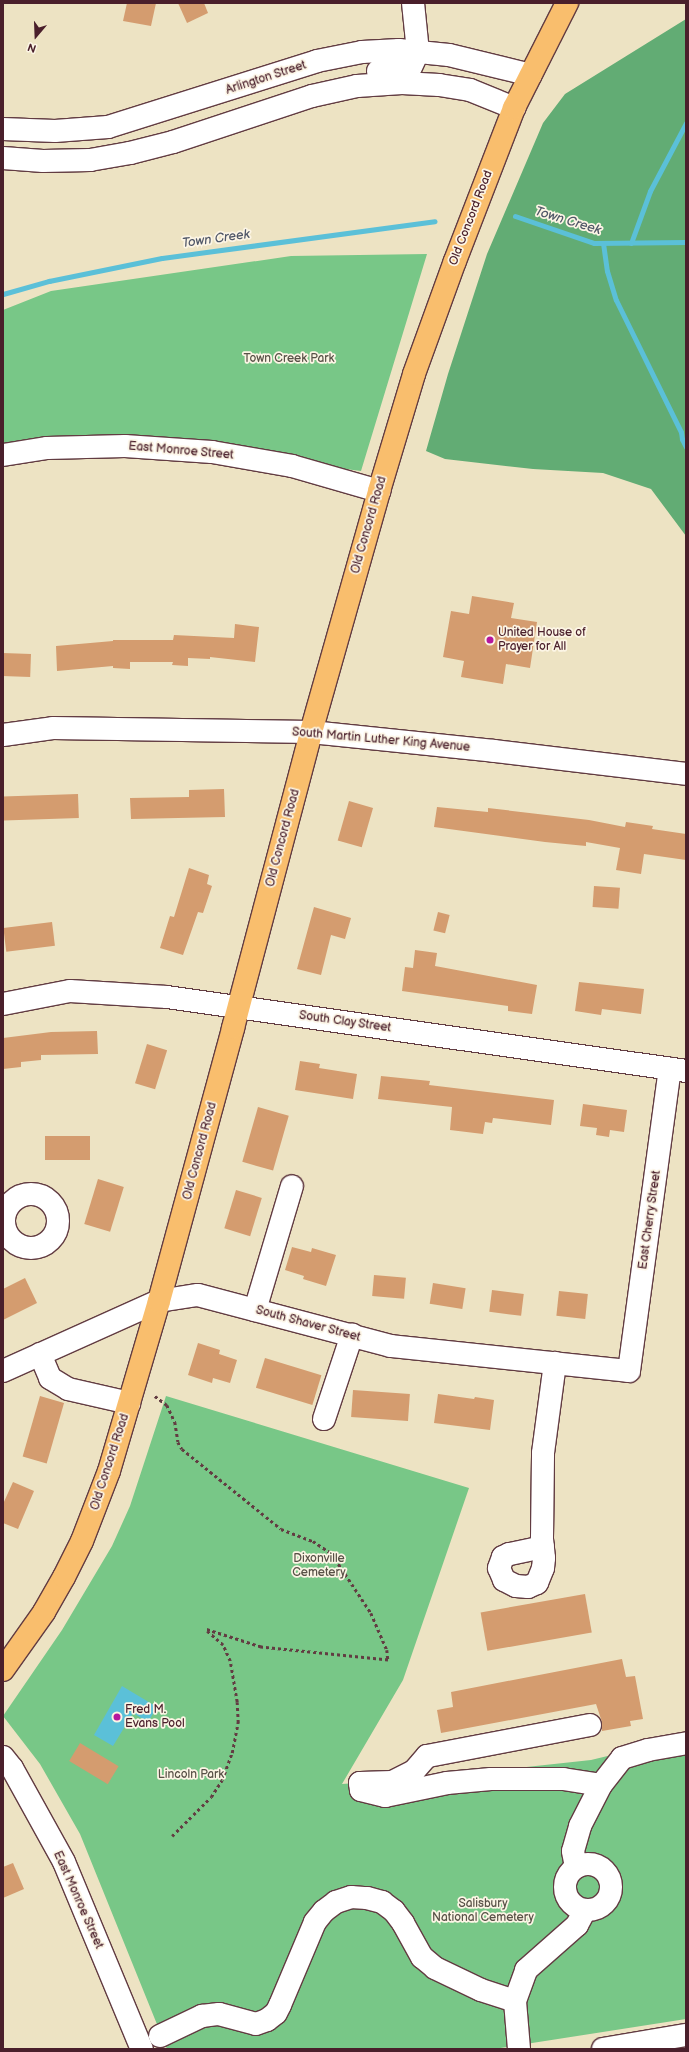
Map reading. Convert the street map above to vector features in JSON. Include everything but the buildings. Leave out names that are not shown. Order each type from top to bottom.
[{"type":"main road","name":"Old Concord Road","points":[[3,1670],[44,1612],[82,1541],[104,1485],[159,1301],[311,732],[379,491],[414,374],[472,216],[514,108],[567,3]]},
{"type":"street","points":[[269,110],[343,74],[399,70],[411,67],[418,52],[413,3]]},
{"type":"street","name":"Arlington Street","points":[[3,128],[55,131],[108,127],[318,61],[362,52],[399,50],[449,55],[531,75]]},
{"type":"street","points":[[3,158],[43,161],[90,160],[123,155],[173,142],[312,96],[357,86],[402,83],[439,85],[470,90],[514,108]]},
{"type":"street","name":"East Monroe Street","points":[[3,455],[47,448],[125,446],[212,452],[292,466],[379,491]]},
{"type":"street","name":"South Martin Luther King Avenue","points":[[3,735],[53,728],[311,732],[487,750],[686,774]]},
{"type":"street","name":"South Clay Street","points":[[3,1004],[70,991],[167,997],[239,1006],[678,1070]]},
{"type":"street","name":"East Cherry Street","points":[[629,1371],[678,1070]]},
{"type":"street","points":[[255,1310],[292,1186]]},
{"type":"street","name":"South Shaver Street","points":[[3,1371],[159,1301],[198,1295],[391,1346],[629,1371]]},
{"type":"street","points":[[324,1419],[352,1335]]},
{"type":"street","points":[[40,1354],[50,1378],[68,1389],[129,1403]]},
{"type":"street","points":[[543,1547],[543,1453],[555,1363]]},
{"type":"street","points":[[590,1725],[427,1756],[414,1772],[392,1782],[360,1783],[361,1790],[385,1796],[446,1783],[491,1779],[562,1779],[601,1786]]},
{"type":"street","points":[[576,1867],[573,1851],[580,1826],[601,1786],[622,1758],[648,1750],[686,1743]]},
{"type":"street","name":"East Monroe Street","points":[[3,1757],[12,1768],[64,1862],[142,2049]]},
{"type":"street","points":[[584,1864],[596,1865],[606,1871],[610,1878],[612,1890],[607,1902],[601,1907],[593,1910],[585,1910],[572,1904],[565,1892],[566,1877],[576,1867],[584,1864]]},
{"type":"street","points":[[160,2036],[202,2016],[219,2014],[256,2024],[267,2020],[276,2012],[280,2005],[315,1922],[324,1911],[336,1902],[350,1897],[367,1898],[382,1902],[394,1911],[403,1923],[422,1957],[435,1968],[481,1990],[515,2001]]},
{"type":"street","points":[[519,2049],[515,2001],[526,1970],[577,1925],[585,1910]]},
{"type":"street","points":[[603,2049],[686,2035]]},
{"type":"path","points":[[155,1396],[168,1405],[175,1422],[178,1442],[182,1450],[282,1529],[313,1541],[332,1554],[372,1612],[387,1650],[388,1660],[261,1647],[205,1629],[223,1645],[230,1661],[237,1702],[238,1723],[232,1752],[222,1780],[211,1797],[172,1836]]},
{"type":"green space","points":[[686,19],[686,536],[651,489],[603,473],[533,469],[445,459],[426,451],[448,374],[487,254],[543,123],[565,94]]},
{"type":"green space","name":"Town Creek Park","points":[[427,254],[361,471],[212,452],[3,455],[3,310],[51,291],[291,256]]},
{"type":"green space","points":[[166,1396],[469,1488],[403,1680],[342,1784],[427,1778],[591,1760],[686,1737],[686,2019],[494,2049],[167,2049],[80,1834],[40,1764],[3,1716],[62,1630],[112,1546],[130,1506]]},
{"type":"water","name":"Fred M. Evans Pool","points":[[122,1686],[157,1707],[148,1722],[133,1713],[113,1746],[94,1735]]},
{"type":"waterway","points":[[631,243],[650,191],[686,123]]},
{"type":"waterway","name":"Town Creek","points":[[515,216],[594,243],[686,242]]},
{"type":"waterway","name":"Town Creek","points":[[3,294],[49,281],[162,258],[435,221]]},
{"type":"waterway","points":[[603,243],[607,271],[616,300],[681,432],[682,439],[686,447]]},
{"type":"place","name":"United House of Prayer for All","points":[[490,640]]},
{"type":"place","name":"Fred M. Evans Pool","points":[[117,1717]]},
{"type":"park label","name":"Dixonville Cemetery","points":[[319,1566]]},
{"type":"park label","name":"Lincoln Park","points":[[191,1775]]},
{"type":"park label","name":"Salisbury National Cemetery","points":[[483,1911]]}]
